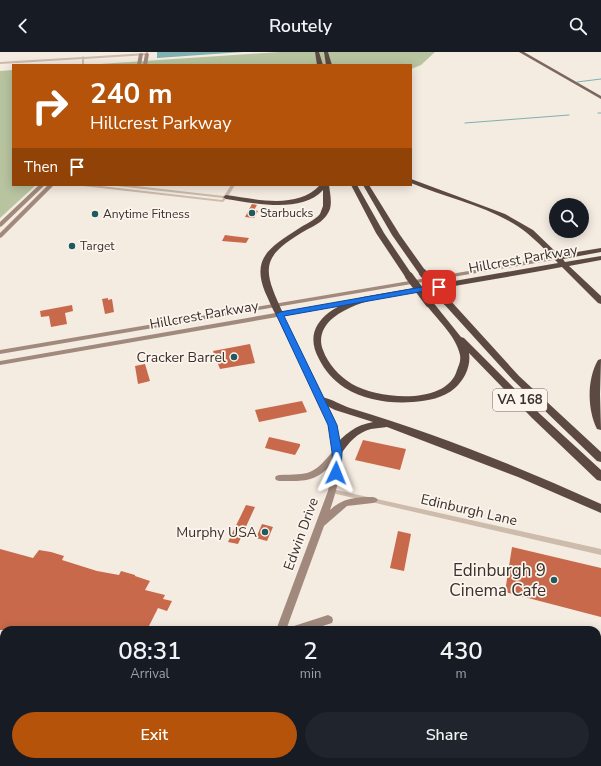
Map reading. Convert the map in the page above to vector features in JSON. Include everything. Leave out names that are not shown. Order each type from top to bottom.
[{"type":"highway","points":[[317,52],[320,64]]},
{"type":"highway","points":[[326,52],[329,64]]},
{"type":"highway","points":[[412,181],[481,206],[508,218],[530,232],[601,301]]},
{"type":"highway","points":[[224,199],[290,202],[314,196],[324,186]]},
{"type":"highway","points":[[280,314],[275,306],[265,281],[265,262],[277,246],[316,221],[325,212],[327,204],[325,186]]},
{"type":"highway","name":"VA 168","points":[[355,186],[380,233],[408,276],[443,320],[536,416],[601,477]]},
{"type":"highway","name":"VA 168","points":[[367,186],[396,235],[423,273],[446,301],[516,378],[601,458]]},
{"type":"highway","name":"Hillcrest Parkway","points":[[557,258],[601,250]]},
{"type":"highway","name":"Hillcrest Parkway","points":[[363,300],[601,258]]},
{"type":"highway","points":[[363,300],[333,312],[319,326],[316,336],[317,347],[326,367],[346,386],[365,395],[388,400],[409,401],[435,395],[446,390],[456,382],[462,375],[466,358],[459,340],[443,320]]},
{"type":"highway","points":[[601,362],[597,372],[594,389],[596,408],[601,426]]},
{"type":"highway","points":[[322,400],[342,411],[394,425],[573,496],[601,509]]},
{"type":"highway","points":[[337,451],[345,439],[357,430],[376,424],[394,425]]},
{"type":"main road","points":[[521,52],[601,98]]},
{"type":"main road","points":[[139,64],[141,53]]},
{"type":"main road","points":[[145,64],[147,53]]},
{"type":"main road","points":[[0,225],[41,186]]},
{"type":"main road","points":[[0,236],[50,186]]},
{"type":"main road","name":"Hillcrest Parkway","points":[[0,352],[557,258]]},
{"type":"main road","name":"Hillcrest Parkway","points":[[2,363],[363,300]]},
{"type":"main road","name":"Edwin Drive","points":[[280,314],[322,400],[332,425],[337,451],[336,473],[332,491],[282,626]]},
{"type":"main road","points":[[279,478],[315,475],[322,471],[337,451]]},
{"type":"main road","points":[[320,525],[339,505],[345,502],[373,500]]},
{"type":"main road","points":[[309,626],[328,620]]},
{"type":"street","points":[[0,63],[147,53]]},
{"type":"street","points":[[83,57],[83,64]]},
{"type":"street","points":[[93,186],[224,199]]},
{"type":"street","points":[[125,186],[224,199]]},
{"type":"street","points":[[224,199],[232,186]]},
{"type":"street","name":"Edinburgh Lane","points":[[332,491],[601,552]]},
{"type":"green space","points":[[279,52],[435,52],[421,65],[412,69],[412,64],[100,64]]},
{"type":"green space","points":[[12,70],[12,186],[35,186],[0,218],[0,71]]},
{"type":"water","points":[[157,52],[243,52],[157,58]]},
{"type":"building","name":"Starbucks","points":[[252,204],[257,205],[254,210],[258,211],[254,218],[245,217]]},
{"type":"building","points":[[225,235],[249,238],[246,243],[222,241]]},
{"type":"building","points":[[108,298],[108,300],[112,299],[114,312],[105,314],[102,299]]},
{"type":"building","points":[[72,305],[73,311],[65,313],[67,324],[51,327],[49,316],[41,317],[40,311]]},
{"type":"building","name":"Cracker Barrel","points":[[250,344],[255,363],[220,369],[213,351]]},
{"type":"building","points":[[145,364],[150,381],[138,384],[135,366]]},
{"type":"building","points":[[302,401],[307,412],[259,422],[255,410]]},
{"type":"building","points":[[269,437],[300,444],[300,446],[295,455],[265,448]]},
{"type":"building","points":[[363,440],[406,449],[400,470],[355,460]]},
{"type":"building","name":"Murphy USA","points":[[246,505],[255,507],[238,544],[228,542]]},
{"type":"building","name":"Murphy USA","points":[[262,524],[273,527],[267,541],[256,538]]},
{"type":"building","points":[[398,531],[411,534],[404,571],[390,568]]},
{"type":"building","name":"Edinburgh 9 Cinema Cafe","points":[[512,547],[601,568],[601,617],[505,592]]},
{"type":"building","points":[[0,549],[33,558],[39,550],[51,552],[64,556],[62,560],[97,571],[119,575],[121,571],[135,575],[150,581],[145,590],[165,595],[163,599],[172,601],[167,611],[158,608],[149,626],[0,626]]},
{"type":"waterway","points":[[577,82],[601,79]]},
{"type":"waterway","points":[[465,123],[569,115]]},
{"type":"place","name":"Starbucks","points":[[252,213]]},
{"type":"place","name":"Anytime Fitness","points":[[95,214]]},
{"type":"place","name":"Target","points":[[72,246]]},
{"type":"place","name":"Cracker Barrel","points":[[234,357]]},
{"type":"place","name":"Murphy USA","points":[[265,532]]},
{"type":"place","name":"Edinburgh 9 Cinema Cafe","points":[[554,580]]},
{"type":"route","points":[[336,473],[337,452],[335,434],[329,416],[280,314],[439,287]]}]
